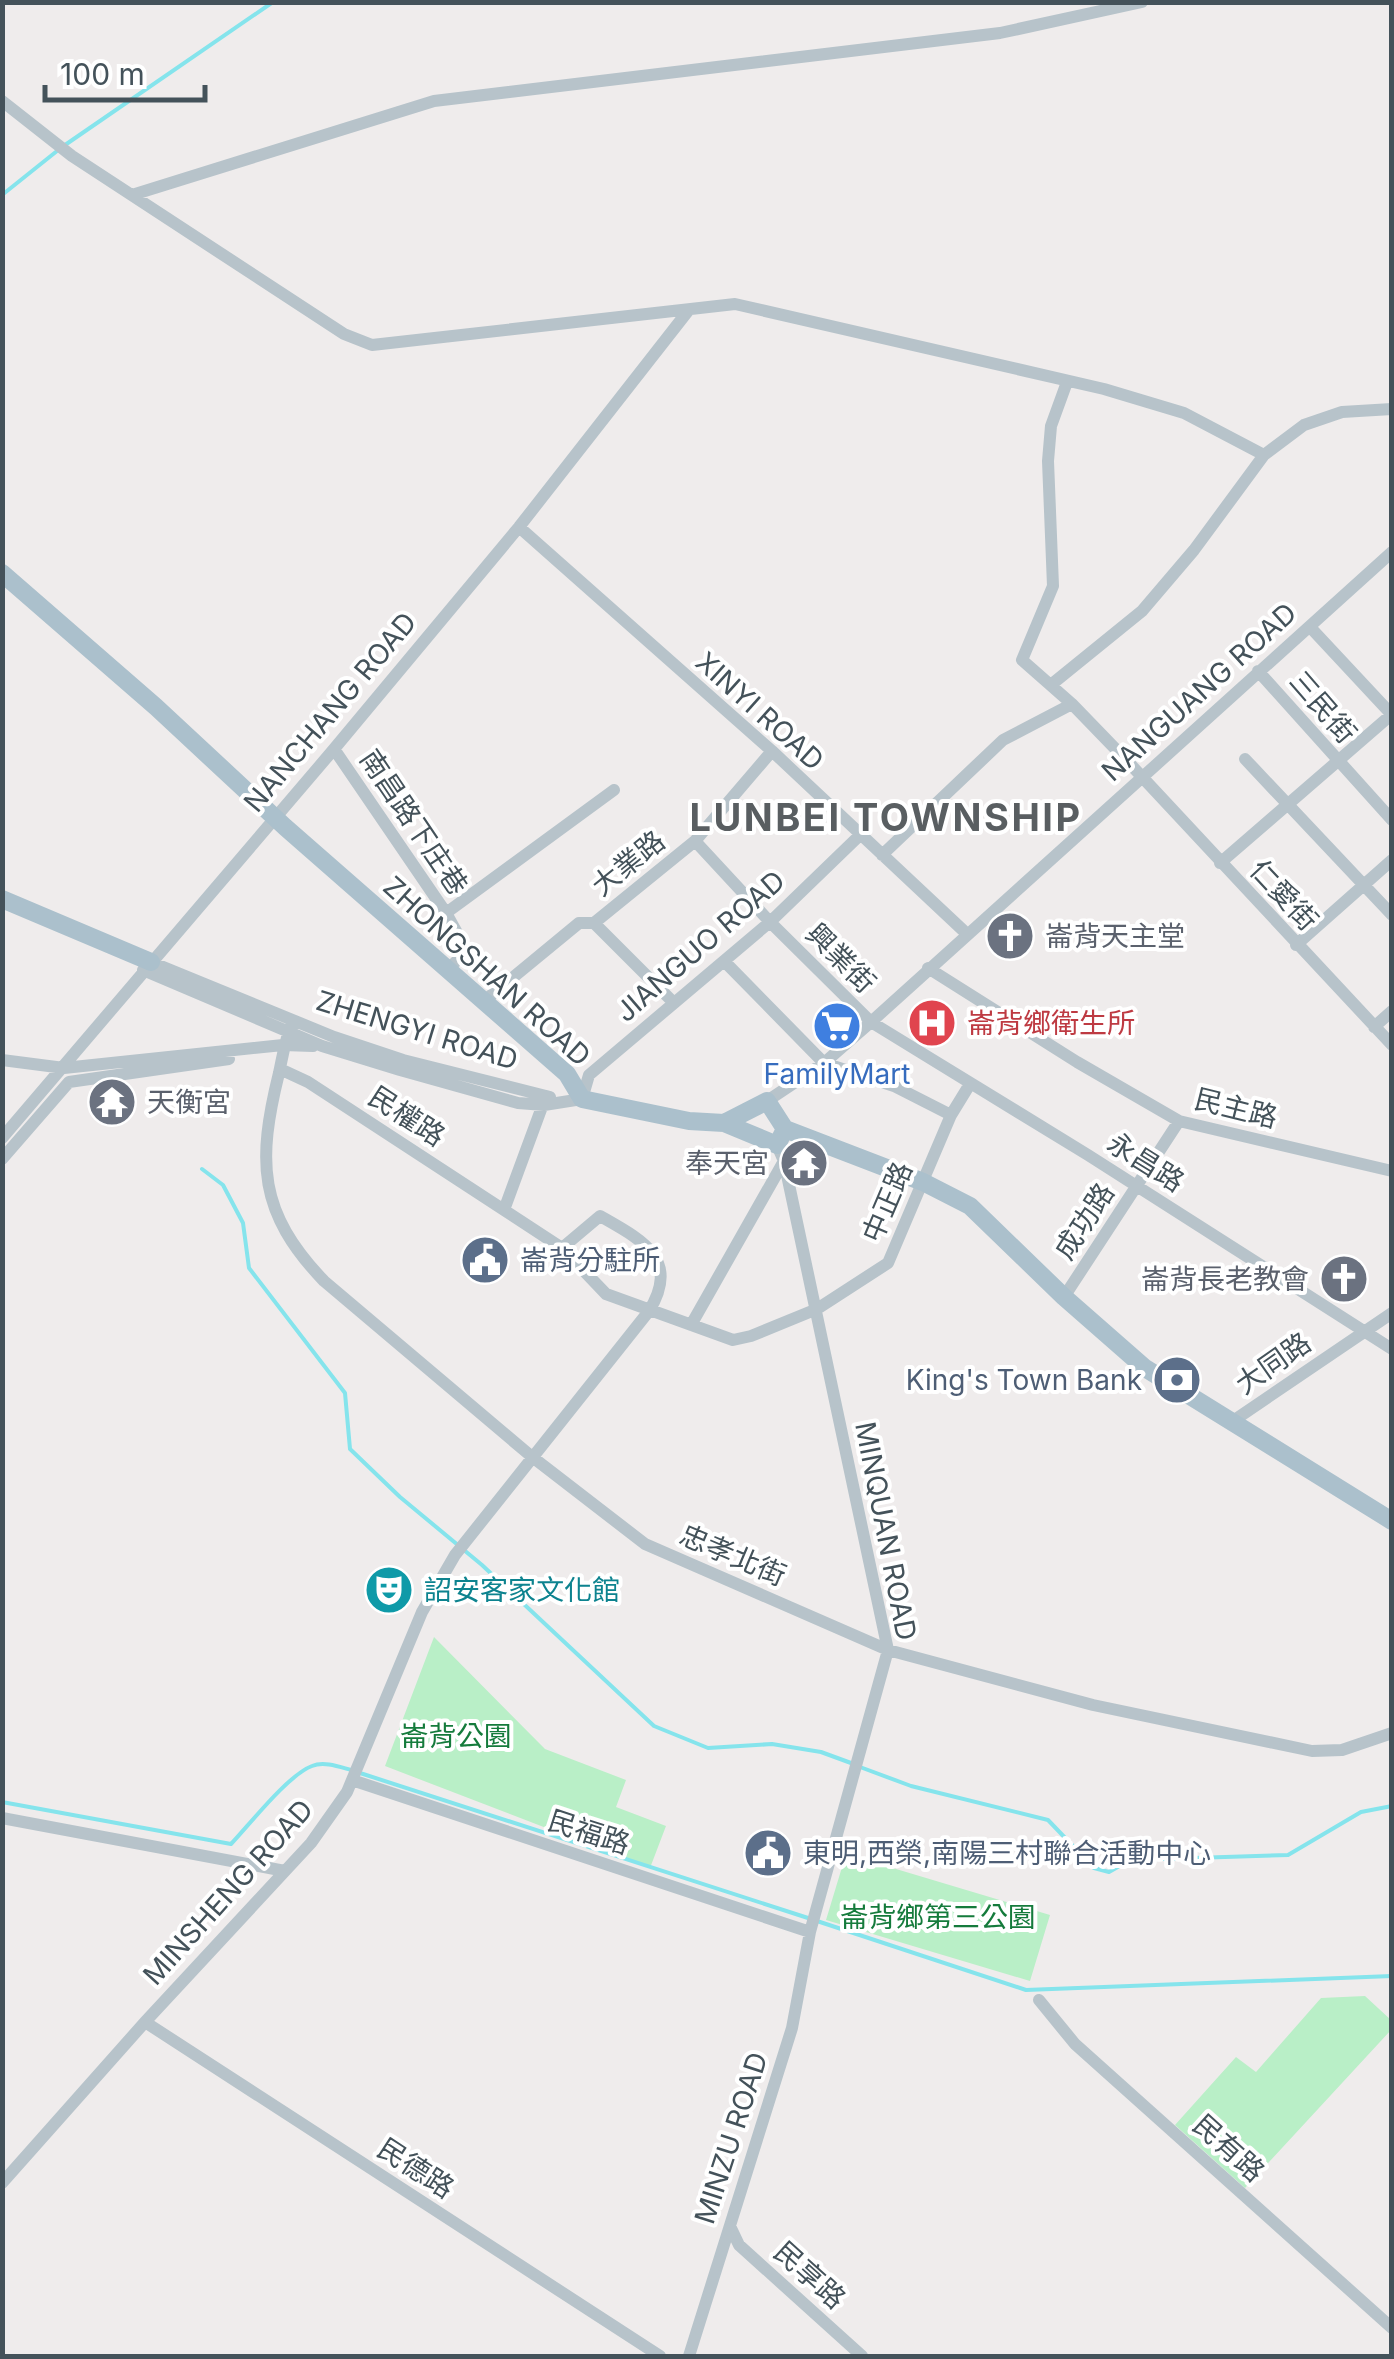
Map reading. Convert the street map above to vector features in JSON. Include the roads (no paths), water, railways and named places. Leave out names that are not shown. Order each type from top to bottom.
[{"type":"main road","name":"ZHONGSHAN ROAD","points":[[2,572],[567,1074],[582,1099],[689,1121],[724,1123],[782,1144],[922,1182],[970,1206],[1064,1298],[1144,1368],[1392,1521]]},
{"type":"main road","name":"ZHENGYI ROAD","points":[[2,900],[147,966]]},
{"type":"main road","name":"ZHENGYI ROAD","points":[[2,911],[147,966]]},
{"type":"main road","points":[[724,1123],[767,1101],[782,1144]]},
{"type":"street","points":[[132,195],[434,101],[1000,33],[1142,2]]},
{"type":"street","points":[[2,101],[132,195],[344,334],[372,345],[735,304],[1104,389],[1184,413],[1264,455]]},
{"type":"street","name":"NANCHANG ROAD","points":[[2,1159],[147,966],[334,750],[518,527],[688,311]]},
{"type":"street","name":"仁愛街","points":[[1067,382],[1051,426],[1048,461],[1052,586],[1022,660],[1072,704],[1392,1045]]},
{"type":"street","points":[[1052,684],[1142,611],[1194,550],[1264,455],[1304,425],[1342,412],[1392,409]]},
{"type":"street","name":"XINYI ROAD","points":[[518,527],[772,752],[967,934]]},
{"type":"street","name":"NANGUANG ROAD","points":[[767,1101],[824,1063],[871,1022],[1392,552]]},
{"type":"street","points":[[1220,863],[1391,715],[1310,627]]},
{"type":"street","name":"三民街","points":[[1258,671],[1392,820]]},
{"type":"street","points":[[882,855],[1003,740],[1072,704]]},
{"type":"street","name":"南昌路下庄巷","points":[[334,750],[446,913],[467,950],[446,970]]},
{"type":"street","name":"大業路","points":[[483,1002],[579,923],[594,923],[694,841],[772,752]]},
{"type":"street","points":[[1245,759],[1392,914]]},
{"type":"street","points":[[446,913],[614,790]]},
{"type":"street","name":"JIANGUO ROAD","points":[[582,1099],[589,1075],[770,922],[859,836]]},
{"type":"street","name":"興業街","points":[[694,841],[871,1022]]},
{"type":"street","points":[[1296,945],[1392,860]]},
{"type":"street","points":[[594,923],[673,1002]]},
{"type":"street","points":[[724,961],[824,1063],[894,1086],[952,1115]]},
{"type":"street","name":"ZHENGYI ROAD","points":[[147,966],[328,1042],[545,1100],[582,1099]]},
{"type":"street","name":"民主路","points":[[928,968],[1179,1121],[1392,1171]]},
{"type":"street","points":[[1374,1027],[1392,1011]]},
{"type":"street","name":"永昌路","points":[[871,1022],[1392,1350]]},
{"type":"street","name":"忠孝北街","points":[[290,1026],[271,1102],[264,1159],[272,1205],[298,1253],[324,1281],[532,1456],[645,1544],[888,1650],[1093,1705],[1298,1750],[1342,1750],[1392,1733]]},
{"type":"street","points":[[2,1060],[67,1075],[328,1042]]},
{"type":"street","name":"民權路","points":[[280,1069],[308,1082],[562,1248],[606,1294],[649,1311]]},
{"type":"street","name":"NANCHANG ROAD","points":[[2,1138],[67,1075]]},
{"type":"street","name":"中正路","points":[[816,1309],[888,1263],[952,1115],[970,1084]]},
{"type":"street","points":[[504,1210],[545,1100]]},
{"type":"street","name":"成功路","points":[[1064,1298],[1179,1121]]},
{"type":"street","points":[[691,1324],[782,1144]]},
{"type":"street","name":"MINQUAN ROAD","points":[[782,1144],[888,1650],[810,1932]]},
{"type":"street","points":[[562,1248],[600,1216],[641,1239],[656,1253],[661,1291],[649,1311],[733,1340],[816,1309]]},
{"type":"street","name":"MINSHENG ROAD","points":[[2,2183],[144,2022],[311,1843],[352,1780],[422,1612],[455,1555],[649,1311]]},
{"type":"street","name":"大同路","points":[[1233,1422],[1392,1313]]},
{"type":"street","name":"民福路","points":[[352,1780],[810,1932]]},
{"type":"street","points":[[2,1818],[285,1871]]},
{"type":"street","name":"MINZU ROAD","points":[[689,2356],[792,2028],[810,1932]]},
{"type":"street","name":"民有路","points":[[1039,2000],[1075,2044],[1392,2328]]},
{"type":"street","name":"民德路","points":[[144,2022],[660,2356]]},
{"type":"street","name":"民享路","points":[[730,2226],[739,2244],[862,2356]]},
{"type":"waterway","points":[[65,145],[273,2]]},
{"type":"waterway","points":[[2,195],[57,151]]},
{"type":"waterway","points":[[202,1169],[223,1185],[243,1223],[249,1268],[345,1393],[350,1449],[400,1497],[482,1565],[654,1726],[708,1748],[772,1744],[821,1752],[851,1763]]},
{"type":"waterway","points":[[2,1802],[231,1844],[302,1771],[322,1764],[351,1770]]},
{"type":"waterway","points":[[860,1767],[911,1786],[1048,1820],[1094,1868],[1109,1872],[1130,1860],[1288,1855],[1361,1812],[1392,1806]]},
{"type":"waterway","points":[[360,1773],[808,1918]]},
{"type":"waterway","points":[[817,1921],[1026,1990],[1392,1976]]},
{"type":"place","name":"崙背天主堂","points":[[1010,936]]},
{"type":"place","name":"崙背鄉衛生所","points":[[932,1023]]},
{"type":"place","name":"FamilyMart","points":[[837,1026]]},
{"type":"place","name":"天衡宮","points":[[112,1102]]},
{"type":"place","name":"奉天宮","points":[[804,1163]]},
{"type":"place","name":"崙背分駐所","points":[[485,1260]]},
{"type":"place","name":"崙背長老教會","points":[[1344,1279]]},
{"type":"place","name":"King's Town Bank","points":[[1177,1380]]},
{"type":"place","name":"詔安客家文化館","points":[[389,1590]]},
{"type":"place","name":"東明,西榮,南陽三村聯合活動中心","points":[[768,1853]]},
{"type":"district","name":"LUNBEI TOWNSHIP","points":[[886,817]]},
{"type":"park label","name":"崙背公園","points":[[456,1736]]},
{"type":"park label","name":"崙背鄉第三公園","points":[[938,1917]]}]
